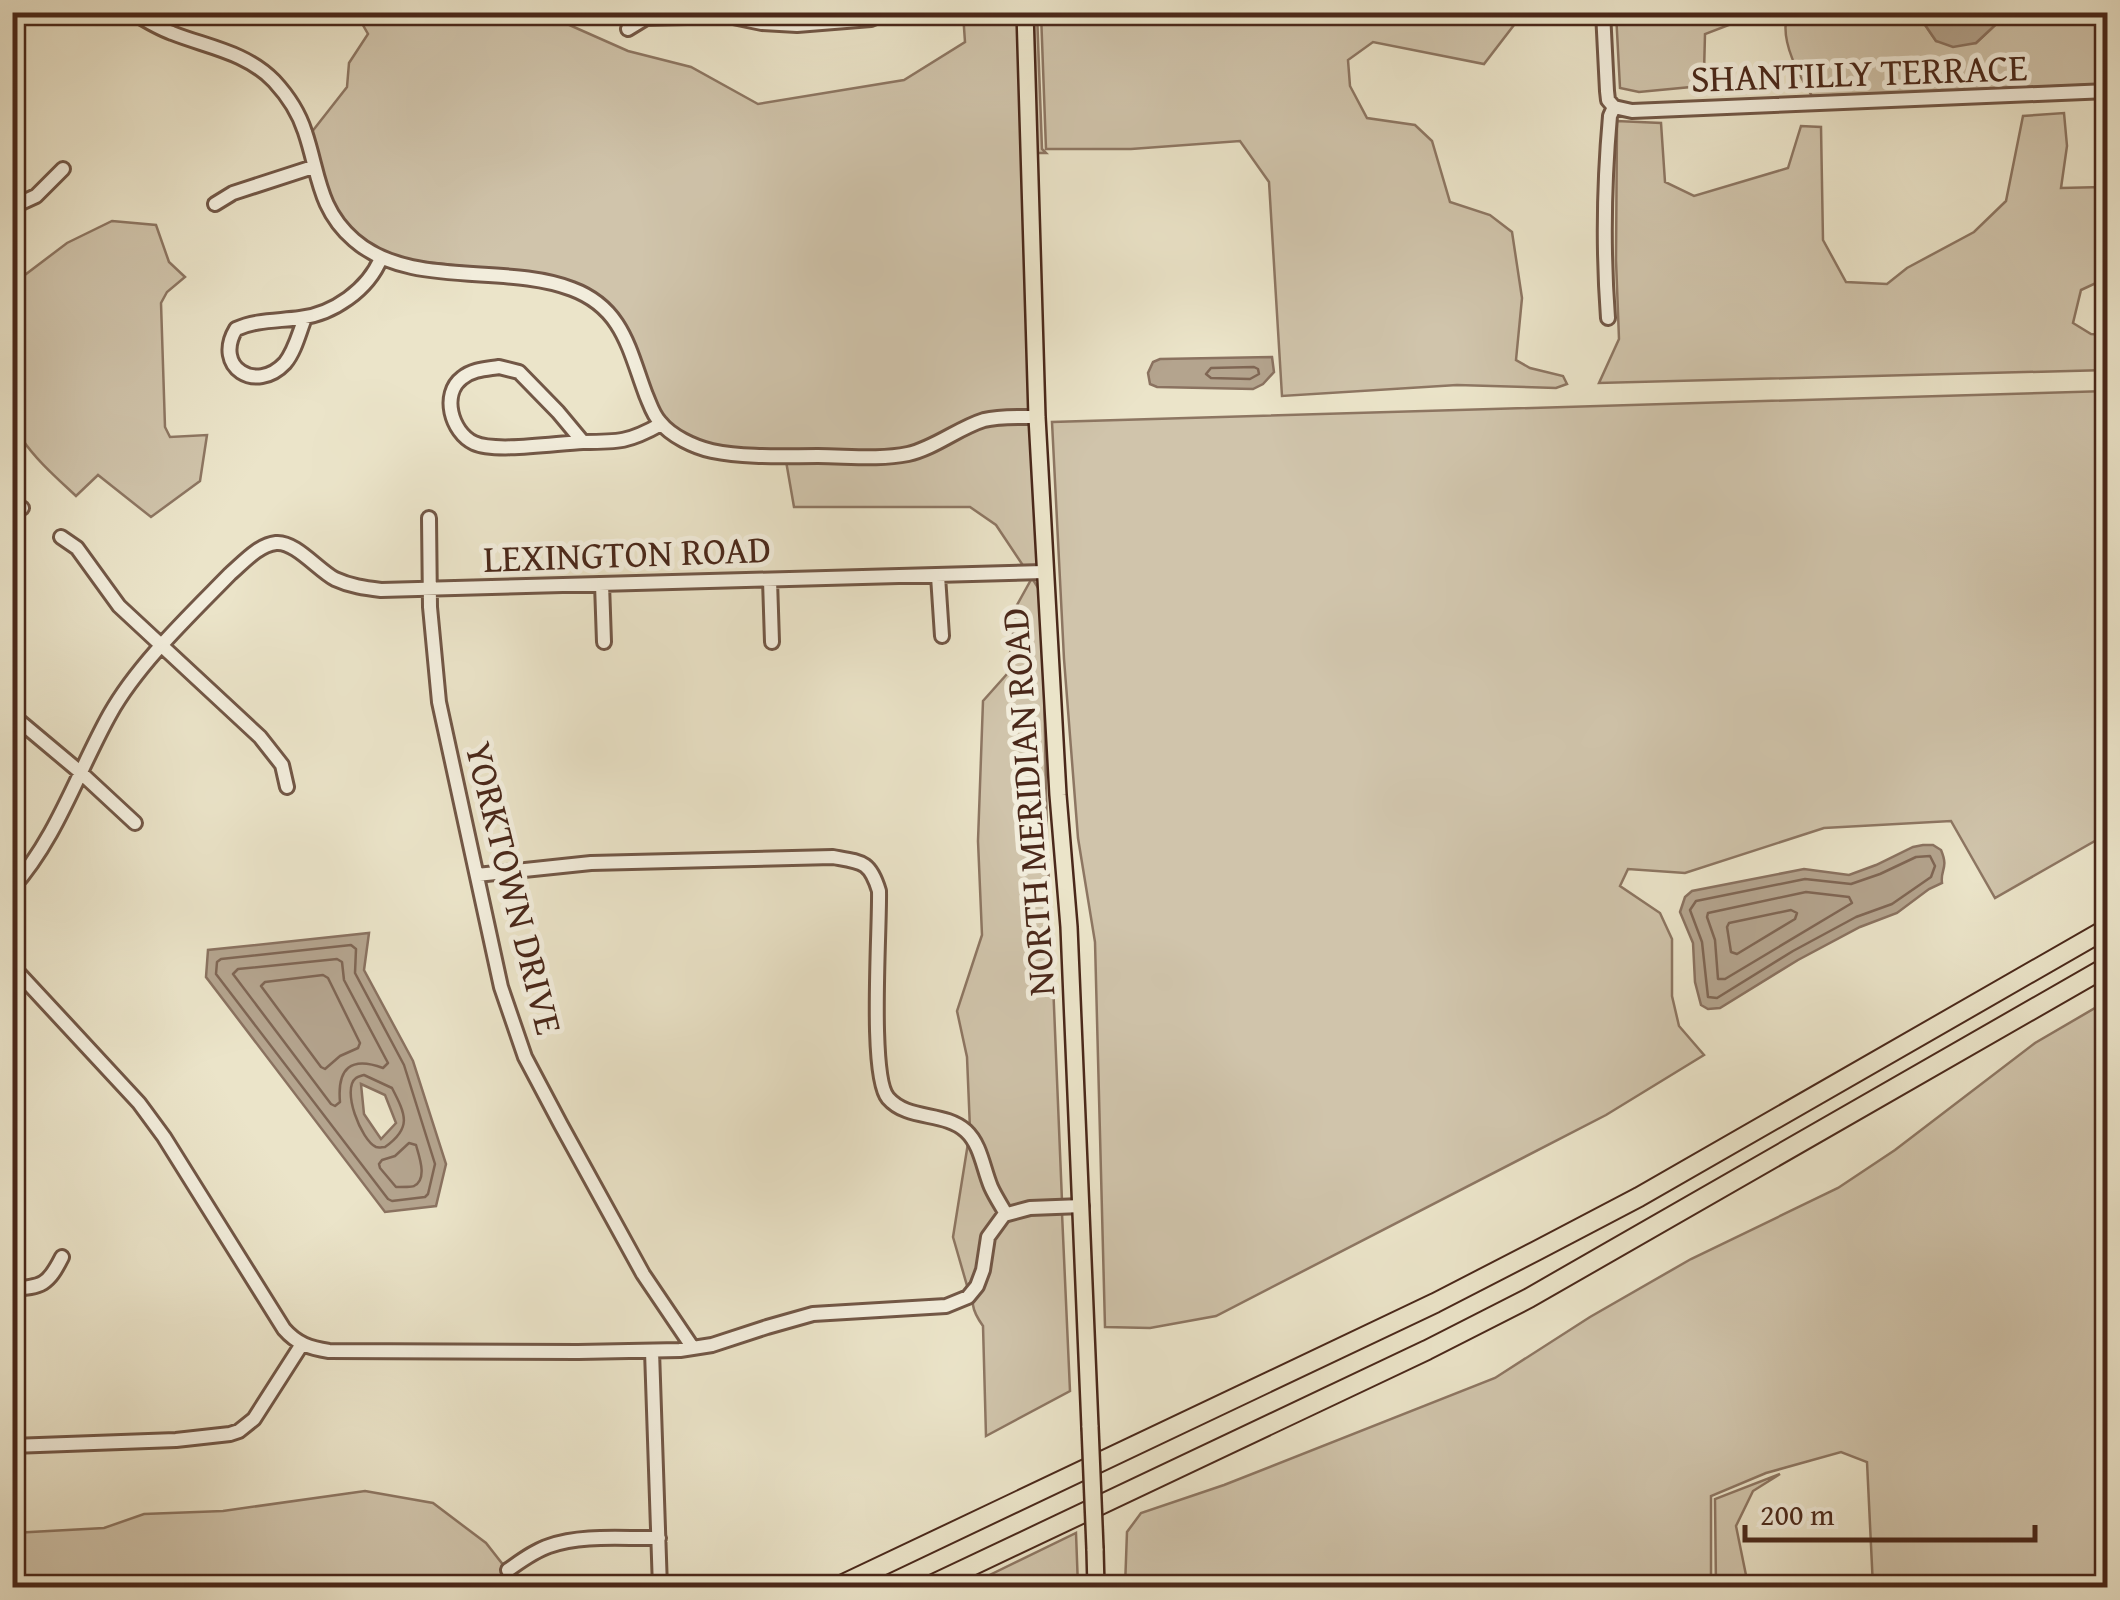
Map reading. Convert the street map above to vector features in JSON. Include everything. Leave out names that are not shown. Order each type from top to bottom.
[{"type":"highway","points":[[835,1588],[1536,1251],[1639,1197],[2108,928]]},
{"type":"highway","points":[[925,1588],[1529,1298],[2108,966]]},
{"type":"main road","name":"NORTH MERIDIAN ROAD","points":[[1025,12],[1037,417],[1069,926],[1096,1588]]},
{"type":"street","points":[[132,12],[171,33],[228,51],[272,79],[304,130],[318,185],[332,215],[355,241],[381,258],[397,264],[552,282],[584,293],[606,309],[628,340],[661,424],[683,440],[709,451],[742,455],[884,456],[911,454],[984,420],[1037,417]]},
{"type":"street","points":[[628,29],[646,18],[728,16],[797,25],[871,20],[888,12]]},
{"type":"street","points":[[1603,12],[1608,100],[1614,107],[1606,180],[1608,318]]},
{"type":"street","name":"SHANTILLY TERRACE","points":[[1614,107],[1632,111],[2108,91]]},
{"type":"street","points":[[215,204],[233,194],[314,167]]},
{"type":"street","points":[[12,206],[36,196],[62,169]]},
{"type":"street","points":[[305,318],[288,359],[278,369],[264,376],[248,376],[232,362],[228,346],[236,328],[305,318],[333,308],[373,276],[381,258]]},
{"type":"street","points":[[583,442],[519,372],[500,367],[481,369],[458,380],[454,388],[451,416],[470,442],[487,447],[619,442],[634,439],[661,424]]},
{"type":"street","name":"YORKTOWN DRIVE","points":[[429,518],[439,702],[494,963],[525,1057],[643,1274],[693,1348]]},
{"type":"street","points":[[61,537],[77,548],[119,606],[274,753],[282,765],[287,787]]},
{"type":"street","name":"LEXINGTON ROAD","points":[[162,648],[234,570],[263,547],[278,543],[286,544],[332,578],[381,590],[1044,572]]},
{"type":"street","points":[[938,576],[942,636]]},
{"type":"street","points":[[770,580],[772,642]]},
{"type":"street","points":[[602,584],[604,642]]},
{"type":"street","points":[[12,888],[34,860],[124,691],[162,648]]},
{"type":"street","points":[[12,715],[135,823]]},
{"type":"street","points":[[477,876],[591,864],[833,857],[860,862],[872,870],[879,891],[878,1039],[884,1092],[904,1110],[939,1118],[965,1130],[978,1149],[1006,1214]]},
{"type":"street","points":[[12,966],[139,1103],[284,1329],[302,1344],[329,1351],[652,1352],[712,1345],[814,1314],[930,1308],[959,1302],[978,1286],[988,1236],[1006,1214],[1030,1208],[1082,1206]]},
{"type":"street","points":[[12,1289],[46,1283],[62,1258]]},
{"type":"street","points":[[12,1446],[176,1440],[230,1434],[254,1418],[302,1344]]},
{"type":"street","points":[[652,1352],[660,1588]]},
{"type":"street","points":[[508,1570],[532,1554],[573,1540],[659,1538]]},
{"type":"shaded area","points":[[1616,12],[1760,13],[1705,34],[1704,73],[1691,87],[1639,92],[1620,88]]},
{"type":"shaded area","points":[[356,13],[548,13],[628,51],[691,67],[758,104],[904,80],[965,42],[963,13],[1020,13],[1032,411],[955,429],[910,448],[883,451],[742,449],[710,445],[685,435],[664,420],[656,406],[632,337],[609,304],[585,288],[553,277],[398,259],[370,246],[347,226],[330,199],[311,133],[347,87],[349,63],[368,34]]},
{"type":"shaded area","points":[[1030,13],[1037,13],[1042,149],[1046,153],[1034,153]]},
{"type":"shaded area","points":[[1041,13],[1515,13],[1514,25],[1484,64],[1373,42],[1348,60],[1350,86],[1367,118],[1415,125],[1432,141],[1450,202],[1490,215],[1512,232],[1522,298],[1516,360],[1530,368],[1563,376],[1567,384],[1556,388],[1457,385],[1282,396],[1269,182],[1240,141],[1131,149],[1046,149]]},
{"type":"shaded area","points":[[1774,13],[1917,13],[1936,41],[1976,43],[2008,13],[2107,13],[2107,84],[1812,96],[1788,46],[1787,16]]},
{"type":"shaded area","points":[[2064,113],[2067,146],[2061,188],[2103,187],[2107,180],[2107,278],[2081,290],[2073,323],[2091,334],[2107,335],[2107,370],[1599,383],[1619,339],[1617,121],[1661,123],[1665,182],[1694,196],[1788,168],[1801,126],[1821,127],[1823,240],[1846,282],[1887,284],[1907,268],[1974,232],[2006,201],[2023,116]]},
{"type":"shaded area","points":[[112,221],[156,225],[169,262],[185,277],[167,292],[161,303],[165,427],[170,437],[207,435],[200,481],[151,517],[98,475],[76,496],[22,439],[13,408],[13,284],[67,243]]},
{"type":"shaded area","points":[[2107,391],[2107,834],[1995,898],[1951,821],[1824,828],[1685,873],[1628,869],[1620,886],[1660,913],[1672,939],[1672,996],[1679,1026],[1704,1055],[1606,1115],[1216,1316],[1150,1328],[1105,1327],[1095,942],[1078,838],[1052,422]]},
{"type":"shaded area","points":[[1032,423],[1039,567],[1024,567],[996,525],[970,507],[794,507],[786,461],[912,459],[986,426]]},
{"type":"shaded area","points":[[1032,578],[1040,591],[1043,637],[1062,1201],[1008,1207],[970,1129],[967,1057],[957,1011],[982,935],[978,841],[983,701],[1007,674],[1017,605]]},
{"type":"shaded area","points":[[2107,1001],[2107,1587],[1873,1587],[1867,1462],[1841,1452],[1766,1473],[1711,1496],[1711,1587],[1125,1587],[1127,1532],[1141,1513],[1224,1485],[1495,1378],[1691,1259],[1838,1188],[1895,1150],[2035,1043]]},
{"type":"shaded area","points":[[968,1143],[999,1212],[987,1231],[977,1272],[968,1289],[953,1237]]},
{"type":"shaded area","points":[[1062,1213],[1070,1391],[986,1436],[983,1326],[973,1305],[980,1274],[1008,1219]]},
{"type":"shaded area","points":[[1780,1474],[1753,1491],[1736,1526],[1746,1587],[1716,1587],[1715,1499]]},
{"type":"shaded area","points":[[365,1491],[433,1503],[486,1543],[504,1566],[507,1577],[510,1575],[520,1587],[13,1588],[13,1533],[104,1528],[144,1514],[223,1511]]},
{"type":"shaded area","points":[[1076,1533],[1078,1587],[965,1587]]},
{"type":"water","points":[[1917,13],[2008,13],[1976,43],[1953,47],[1936,41]]},
{"type":"water","points":[[1272,357],[1274,372],[1253,389],[1157,387],[1150,384],[1148,373],[1153,362],[1160,359]]},
{"type":"water","points":[[1923,845],[1941,850],[1942,883],[1897,913],[1860,927],[1798,960],[1720,1008],[1701,1005],[1695,982],[1693,943],[1680,912],[1685,897],[1692,891],[1804,869],[1849,875]]},
{"type":"water","points":[[369,933],[364,970],[413,1061],[446,1164],[436,1206],[385,1212],[206,977],[208,950]],"holes":[[[361,1084],[385,1095],[396,1123],[381,1139],[364,1114]]]}]
